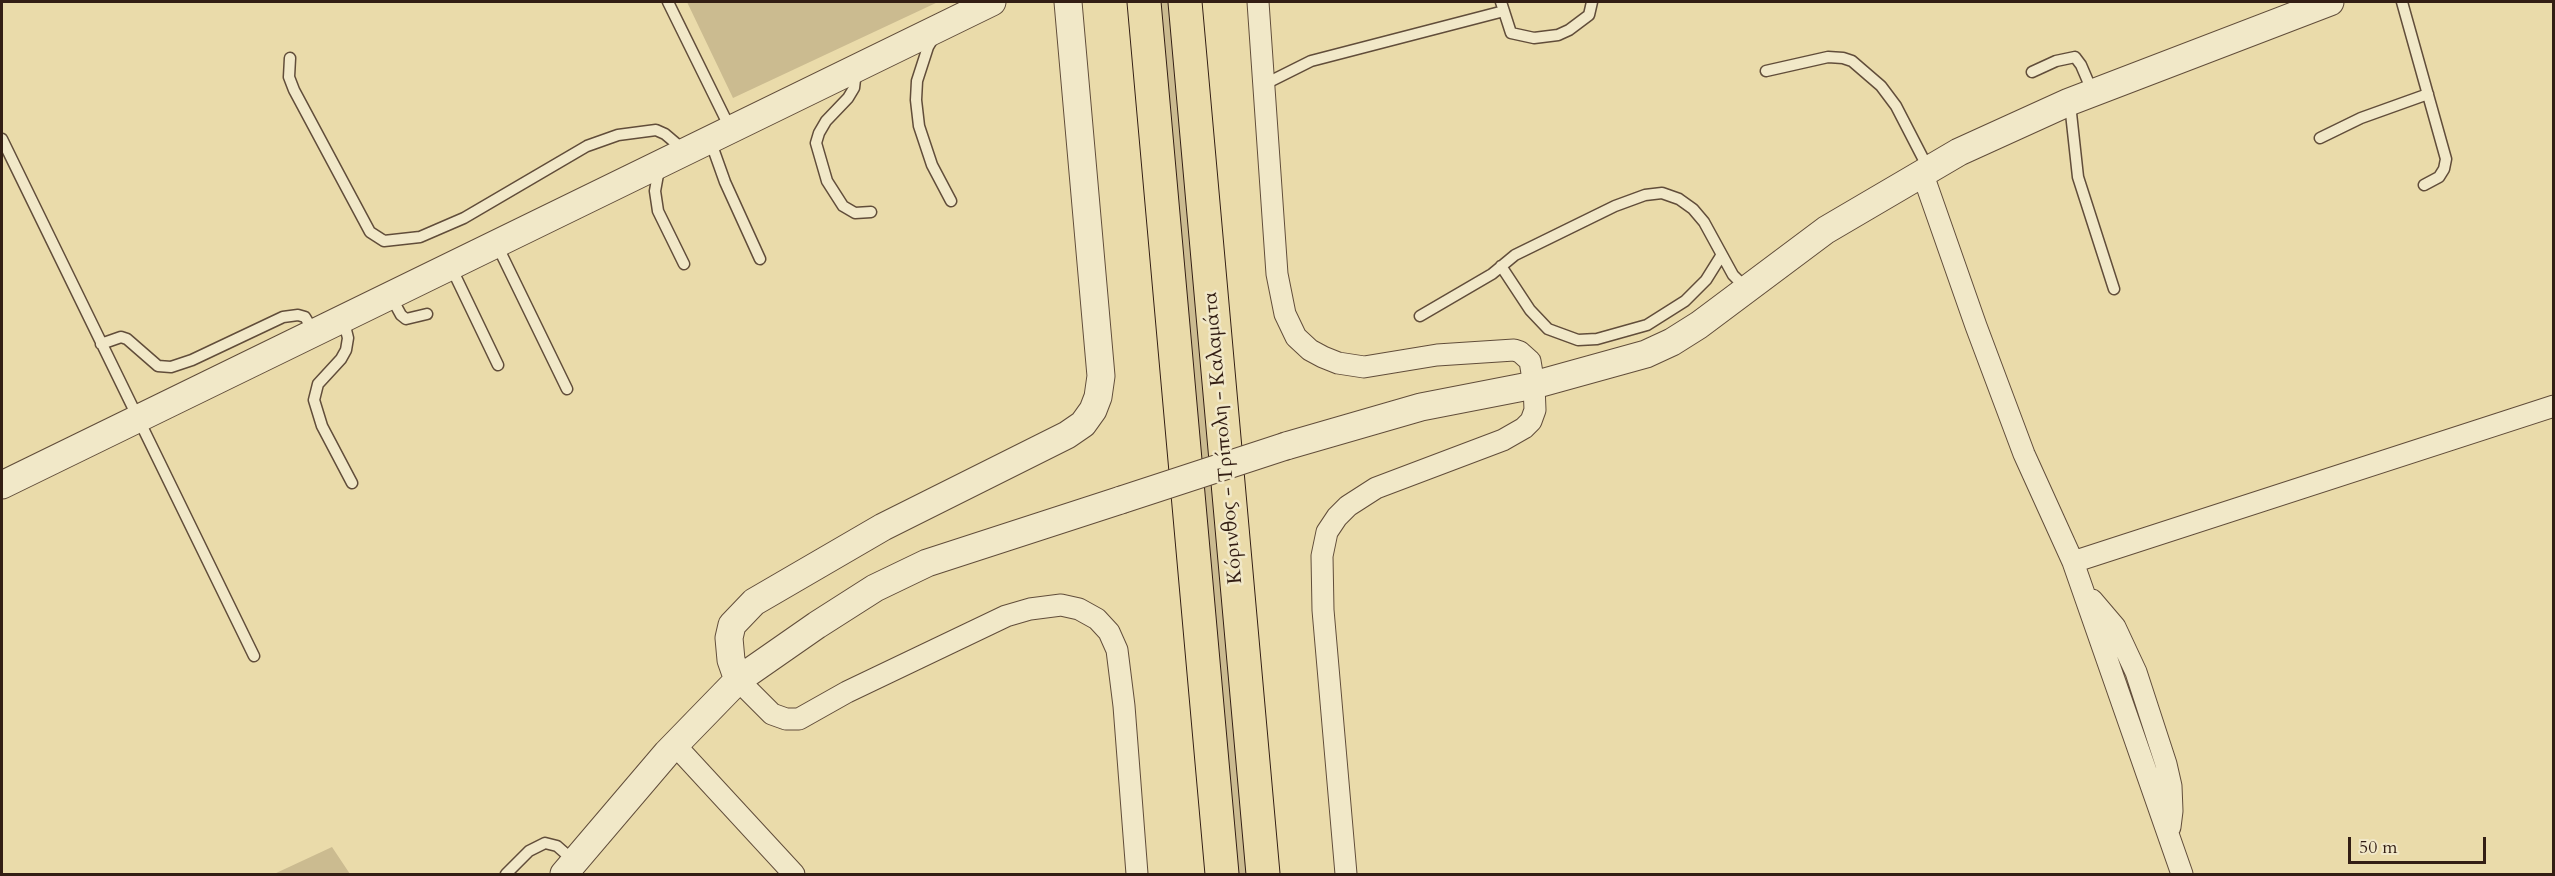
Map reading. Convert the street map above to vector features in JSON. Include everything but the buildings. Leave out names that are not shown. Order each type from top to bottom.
[{"type":"highway","name":"Κόρινθος - Τρίπολη - Καλαμάτα","points":[[1144,2],[1222,874]]},
{"type":"highway","name":"Κόρινθος - Τρίπολη - Καλαμάτα","points":[[1185,2],[1263,874]]},
{"type":"street","points":[[2,485],[992,2]]},
{"type":"street","points":[[1068,2],[1101,376],[1098,397],[1093,410],[1083,424],[1067,435],[883,526],[754,602],[732,625],[729,638],[731,660],[738,680],[772,714],[786,720],[799,719],[847,692],[1006,616],[1030,609],[1061,605],[1079,609],[1097,619],[1109,632],[1117,650],[1124,706],[1137,874]]},
{"type":"street","points":[[1258,2],[1277,274],[1285,314],[1296,337],[1310,350],[1323,357],[1347,365],[1364,367],[1437,355],[1514,350],[1530,361],[1534,385],[1535,410],[1531,421],[1524,428],[1503,440],[1376,488],[1348,506],[1327,532],[1322,556],[1322,592],[1346,874]]},
{"type":"street","points":[[569,868],[675,745],[738,680],[847,605],[902,573],[1286,446],[1421,407],[1534,385],[1646,354],[1672,342],[1699,325],[1827,230],[1925,170],[2013,126],[2330,2]]},
{"type":"street","points":[[1925,170],[2015,432],[2038,490],[2073,562],[2182,874]]},
{"type":"street","points":[[2073,562],[2553,406]]},
{"type":"street","points":[[675,745],[794,874]]},
{"type":"lane","points":[[668,2],[720,134],[725,182],[760,259]]},
{"type":"lane","points":[[1265,84],[1311,61],[1503,6],[1511,33],[1534,38],[1558,35],[1580,24],[1589,15],[1592,2]]},
{"type":"lane","points":[[2402,2],[2446,159],[2439,177],[2424,185]]},
{"type":"lane","points":[[940,26],[928,47],[917,81],[916,100],[919,126],[932,165],[951,201]]},
{"type":"lane","points":[[1766,71],[1828,57],[1852,61],[1881,86],[1896,106],[1925,170]]},
{"type":"lane","points":[[2032,72],[2056,61],[2075,57],[2081,65],[2078,177],[2114,289]]},
{"type":"lane","points":[[290,58],[289,77],[294,90],[370,232],[384,241],[420,237],[464,218],[587,146],[618,135],[656,130],[665,134],[685,151]]},
{"type":"lane","points":[[857,67],[854,87],[848,98],[826,122],[816,142],[822,168],[843,206],[855,213],[871,212]]},
{"type":"lane","points":[[2320,138],[2361,118],[2428,94]]},
{"type":"lane","points":[[2,139],[254,656]]},
{"type":"lane","points":[[660,163],[656,181],[656,201],[662,219],[684,264]]},
{"type":"lane","points":[[1420,316],[1492,274],[1515,255],[1615,206],[1645,195],[1662,192],[1679,199],[1693,209],[1704,222],[1733,275],[1747,288]]},
{"type":"lane","points":[[496,243],[567,389]]},
{"type":"lane","points":[[1501,266],[1530,310],[1543,324],[1560,336],[1578,340],[1597,339],[1647,325],[1685,301],[1706,280],[1721,256]]},
{"type":"lane","points":[[450,266],[498,364]]},
{"type":"lane","points":[[390,295],[401,315],[406,319],[427,314]]},
{"type":"lane","points":[[101,344],[121,337],[127,339],[158,366],[171,367],[192,360],[283,317],[298,315],[305,317],[315,332]]},
{"type":"lane","points":[[343,318],[348,338],[346,350],[341,359],[323,376],[318,384],[314,400],[322,426],[352,483]]},
{"type":"lane","points":[[506,874],[529,851],[544,843],[557,846],[569,868]]},
{"type":"shaded area","points":[[687,2],[938,2],[733,98]]},
{"type":"shaded area","points":[[1159,2],[1169,2],[1247,874],[1237,874]]},
{"type":"shaded area","points":[[332,847],[350,874],[274,874]]}]
